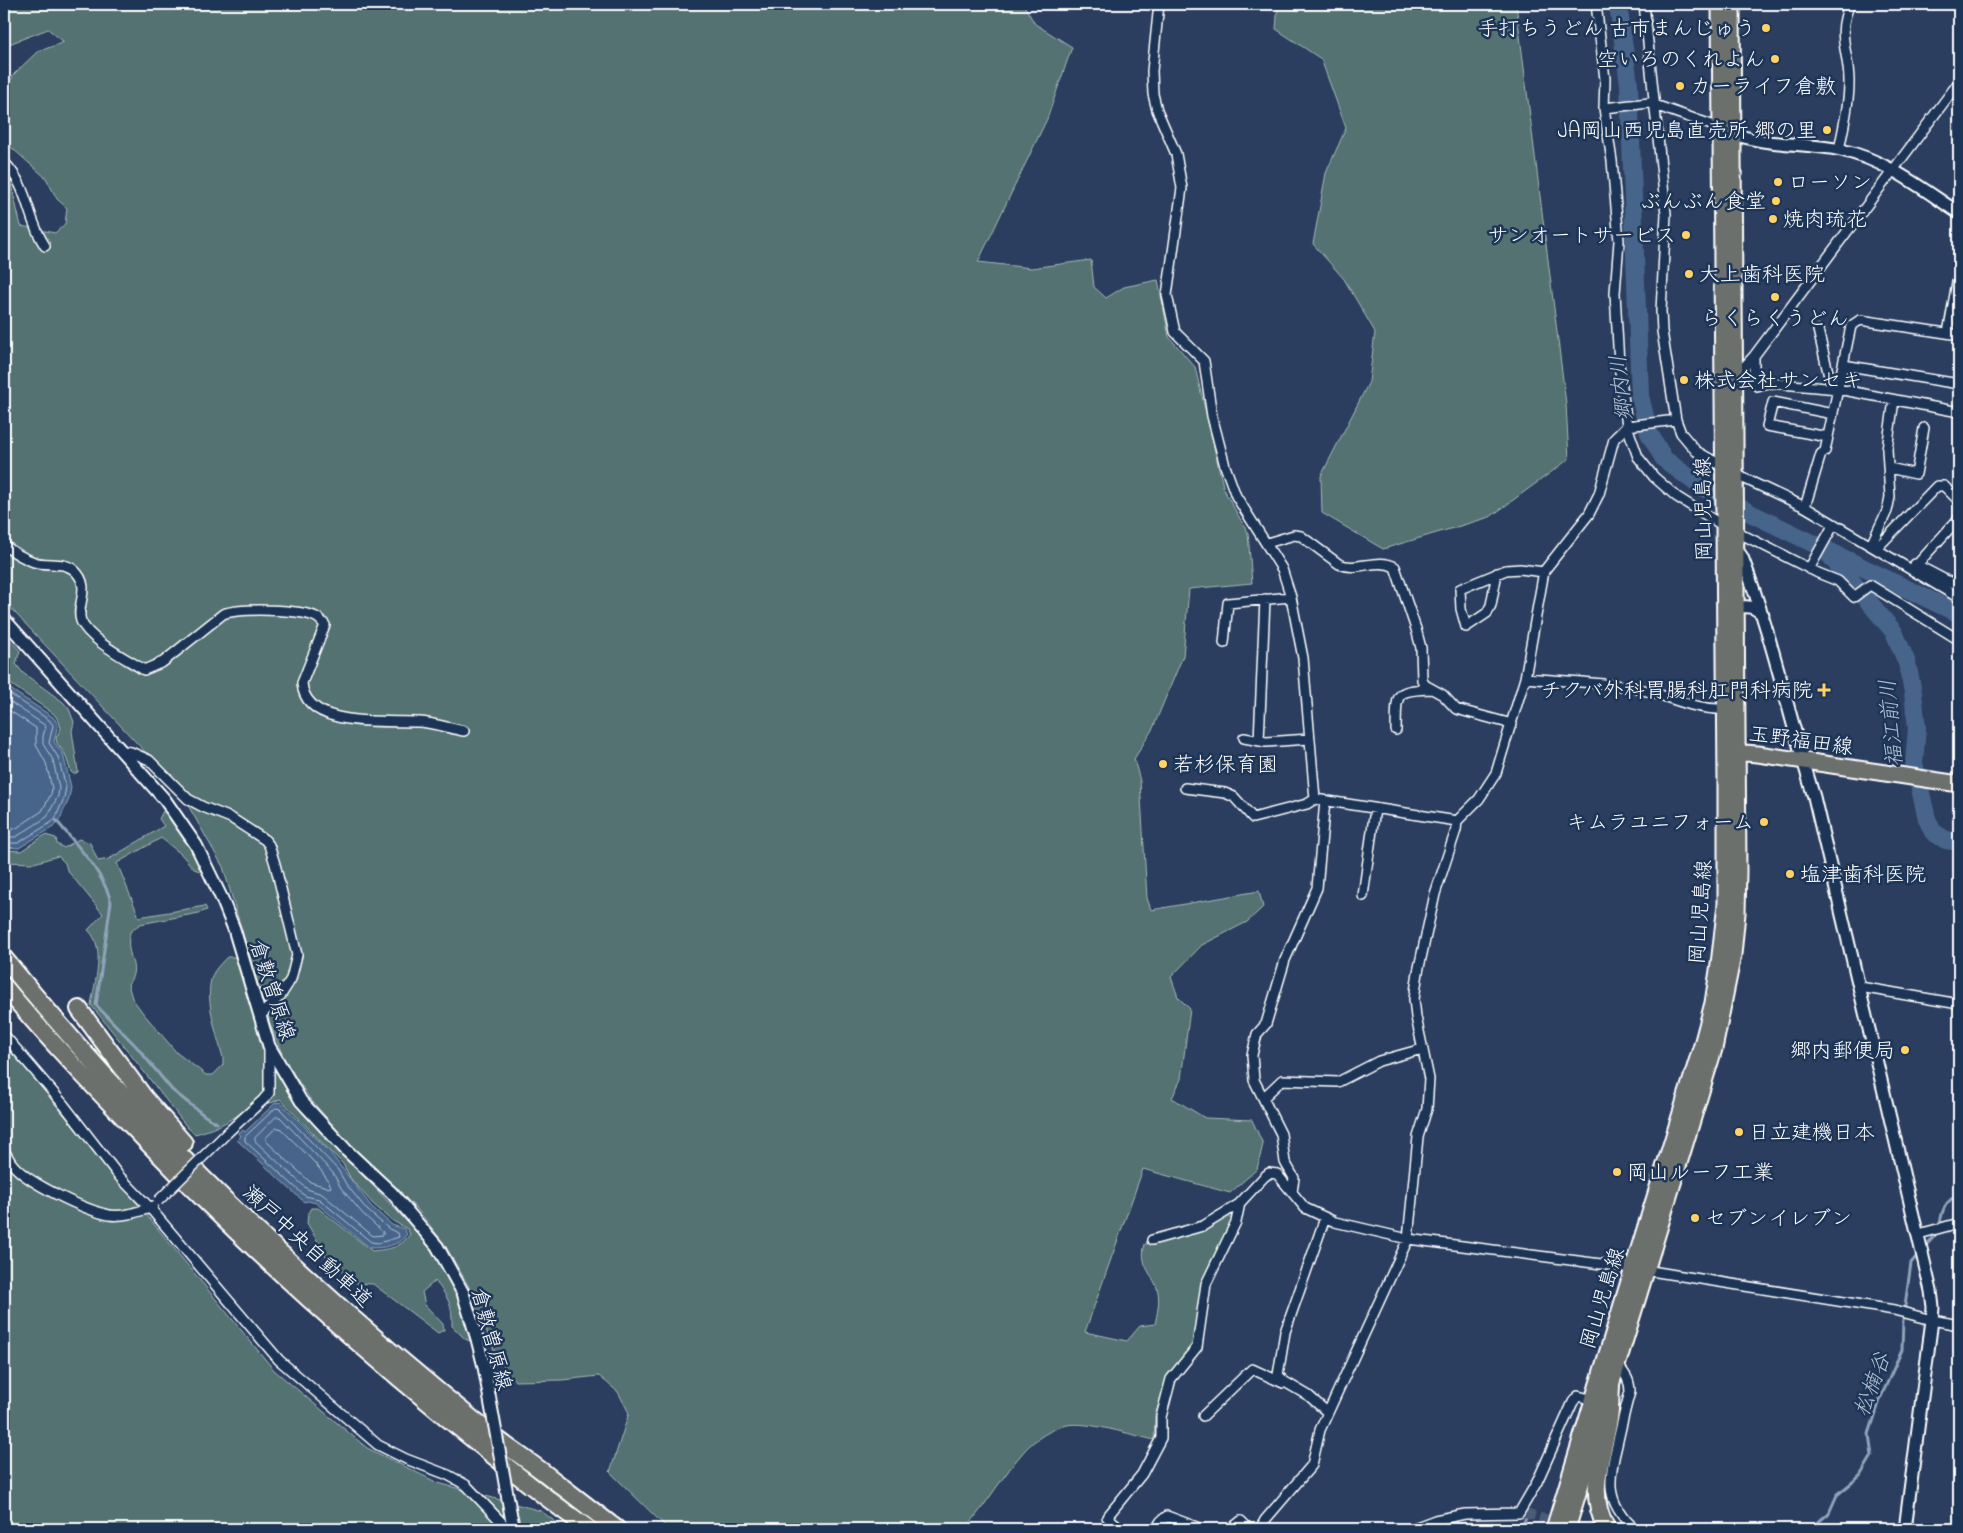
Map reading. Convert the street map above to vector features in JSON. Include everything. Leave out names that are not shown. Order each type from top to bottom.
[{"type":"highway","name":"瀬戸中央自動車道","points":[[4,958],[38,1001],[93,1062],[219,1194],[371,1334],[436,1389],[487,1431],[617,1529]]},
{"type":"highway","name":"瀬戸中央自動車道","points":[[4,986],[76,1068],[170,1165],[285,1278],[382,1364],[493,1456],[589,1529]]},
{"type":"highway","points":[[4,990],[28,1015]]},
{"type":"highway","points":[[79,1009],[144,1097],[204,1168],[219,1194]]},
{"type":"highway","points":[[1607,1529],[1597,1507],[1596,1481],[1610,1416],[1611,1387]]},
{"type":"main road","name":"岡山児島線","points":[[1554,1529],[1594,1400],[1714,1049],[1719,964],[1726,904],[1732,752],[1726,130],[1720,4]]},
{"type":"main road","name":"岡山児島線","points":[[1726,130],[1732,4]]},
{"type":"main road","name":"岡山児島線","points":[[1728,309],[1735,370],[1729,474]]},
{"type":"main road","name":"岡山児島線","points":[[1731,527],[1737,550],[1737,608],[1726,709],[1732,752]]},
{"type":"main road","name":"玉野福田線","points":[[1732,752],[1959,784]]},
{"type":"main road","name":"岡山児島線","points":[[1567,1529],[1618,1365],[1639,1270]]},
{"type":"street","points":[[1159,4],[1152,71],[1153,94],[1157,110],[1176,154],[1182,188],[1167,295],[1175,332],[1204,361],[1212,416],[1225,466],[1236,496],[1282,569],[1291,597],[1302,658],[1309,739],[1320,800],[1316,888],[1285,960],[1266,1024],[1257,1034],[1252,1055],[1254,1080],[1281,1134],[1285,1162],[1294,1178],[1292,1192]]},
{"type":"street","points":[[1596,4],[1605,79],[1618,241],[1615,293],[1618,364],[1628,427],[1638,457],[1654,477],[1677,497],[1731,527],[1838,581],[1854,597],[1870,585],[1959,640]]},
{"type":"street","points":[[1644,4],[1652,104],[1666,214],[1661,311],[1662,332],[1676,420],[1681,433],[1696,451],[1729,474],[1805,507],[1832,526],[1877,546],[1957,589]]},
{"type":"street","points":[[1839,150],[1850,81],[1842,36],[1850,4]]},
{"type":"street","points":[[1735,370],[1742,369],[1754,356],[1959,82]]},
{"type":"street","points":[[1606,108],[1652,104],[1726,130],[1775,144],[1839,150],[1863,156],[1893,169],[1959,213]]},
{"type":"street","points":[[4,162],[15,173],[26,197],[37,234],[45,246]]},
{"type":"street","points":[[1948,333],[1959,270]]},
{"type":"street","points":[[1805,507],[1821,454],[1825,451],[1833,414],[1835,389],[1843,365],[1851,326],[1860,320],[1959,335]]},
{"type":"street","points":[[1818,330],[1835,389]]},
{"type":"street","points":[[1754,356],[1754,383],[1757,386],[1769,382],[1835,389],[1959,412]]},
{"type":"street","points":[[1843,365],[1959,384]]},
{"type":"street","points":[[1877,546],[1890,498],[1887,449],[1894,400]]},
{"type":"street","points":[[1828,437],[1767,426],[1772,402],[1833,414]]},
{"type":"street","points":[[1260,1529],[1265,1520],[1312,1465],[1320,1430],[1408,1239],[1418,1137],[1427,1109],[1428,1079],[1414,999],[1418,972],[1435,894],[1456,830],[1457,821],[1479,799],[1496,773],[1512,724],[1525,678],[1544,572],[1590,514],[1599,494],[1614,439],[1628,427],[1676,420]]},
{"type":"street","points":[[1889,468],[1916,474],[1924,428]]},
{"type":"street","points":[[1877,546],[1938,486],[1944,486],[1959,501]]},
{"type":"street","points":[[1915,567],[1959,518]]},
{"type":"street","points":[[1810,567],[1832,526]]},
{"type":"street","points":[[1267,543],[1301,536],[1339,564],[1346,567],[1379,563],[1389,563],[1395,566],[1421,648],[1422,680],[1425,685],[1443,695],[1456,709],[1512,724]]},
{"type":"street","points":[[4,545],[18,555],[35,562],[60,565],[74,570],[82,579],[83,590],[80,619],[88,631],[144,670],[163,662],[222,614],[246,610],[304,613],[318,618],[325,625],[302,684],[302,694],[315,708],[343,720],[381,723],[420,722],[464,731]]},
{"type":"street","points":[[1737,550],[1742,557],[1763,615],[1814,797],[1931,1291],[1932,1320],[1905,1529]]},
{"type":"street","points":[[1497,573],[1491,605],[1487,613],[1466,627],[1461,609],[1460,589],[1482,581],[1497,573],[1506,570],[1520,569],[1544,572]]},
{"type":"street","points":[[1224,643],[1228,603],[1291,597]]},
{"type":"street","points":[[1259,741],[1265,599]]},
{"type":"street","points":[[1737,608],[1753,607],[1763,615]]},
{"type":"street","name":"倉敷曽原線","points":[[4,619],[165,800],[196,845],[222,899],[234,930],[269,1046],[301,1100],[347,1151],[392,1193],[437,1246],[463,1293],[478,1339],[514,1529]]},
{"type":"street","points":[[1525,678],[1630,687],[1665,695],[1702,709],[1726,709]]},
{"type":"street","points":[[1396,730],[1397,698],[1409,690],[1432,690]]},
{"type":"street","points":[[1244,738],[1266,742],[1309,739]]},
{"type":"street","points":[[122,751],[131,752],[149,760],[188,799],[231,818],[265,840],[269,845],[276,864],[297,955],[291,979],[281,995],[260,1016]]},
{"type":"street","points":[[1185,788],[1225,793],[1234,797],[1253,818],[1320,800],[1457,821]]},
{"type":"street","points":[[1363,896],[1375,809]]},
{"type":"street","points":[[1860,987],[1959,1004]]},
{"type":"street","points":[[4,1035],[64,1105],[119,1176],[150,1208],[279,1360],[378,1445],[406,1459],[448,1475],[466,1485],[508,1529]]},
{"type":"street","points":[[4,1150],[12,1165],[28,1179],[77,1203],[110,1215],[126,1215],[150,1208],[269,1093],[269,1046]]},
{"type":"street","points":[[1263,1098],[1282,1080],[1338,1082],[1379,1061],[1422,1049]]},
{"type":"street","points":[[1152,1240],[1203,1226],[1240,1203],[1269,1173],[1277,1174],[1305,1208],[1325,1218],[1408,1239],[1639,1270],[1904,1313],[1959,1324]]},
{"type":"street","points":[[1122,1529],[1107,1517],[1142,1474],[1161,1438],[1162,1417],[1171,1379],[1197,1346],[1206,1284],[1236,1222],[1240,1203]]},
{"type":"street","points":[[1325,1218],[1286,1332],[1278,1375],[1285,1382],[1309,1396],[1328,1413]]},
{"type":"street","points":[[1919,1234],[1959,1223]]},
{"type":"street","points":[[1618,1365],[1627,1375],[1630,1383],[1630,1392],[1610,1473],[1610,1489],[1615,1504],[1624,1520],[1635,1529]]},
{"type":"street","points":[[1203,1416],[1252,1369],[1283,1383],[1285,1382]]},
{"type":"street","points":[[1410,1529],[1435,1520],[1465,1514],[1522,1514],[1573,1402],[1578,1396],[1594,1400]]},
{"type":"street","points":[[1156,1529],[1167,1516],[1202,1529]]},
{"type":"street","points":[[1231,1529],[1241,1521],[1249,1529]]},
{"type":"green space","points":[[4,4],[1023,4],[1035,24],[1072,47],[1047,119],[978,262],[1031,268],[1091,260],[1094,287],[1106,298],[1124,287],[1158,280],[1169,337],[1195,367],[1224,490],[1248,533],[1252,583],[1189,589],[1183,656],[1153,728],[1134,759],[1140,781],[1147,898],[1151,910],[1259,891],[1263,907],[1247,922],[1202,945],[1171,977],[1178,997],[1190,1009],[1181,1079],[1172,1098],[1205,1118],[1252,1120],[1263,1144],[1257,1169],[1230,1193],[1143,1169],[1085,1332],[1127,1341],[1140,1326],[1155,1324],[1159,1296],[1145,1265],[1143,1252],[1145,1244],[1170,1240],[1204,1230],[1229,1216],[1232,1220],[1202,1282],[1193,1343],[1169,1374],[1155,1415],[1154,1440],[1110,1429],[1076,1424],[1062,1426],[1050,1431],[1025,1450],[965,1529],[668,1529],[610,1472],[629,1413],[618,1392],[599,1376],[562,1380],[515,1381],[497,1357],[468,1285],[445,1245],[418,1210],[349,1143],[310,1099],[284,1059],[269,1021],[223,867],[177,786],[4,601],[4,177],[10,180],[21,226],[55,233],[65,224],[67,208],[57,199],[46,178],[4,141],[4,93],[14,74],[37,52],[64,42],[48,29],[4,46]]},
{"type":"green space","points":[[1278,4],[1516,4],[1566,404],[1569,459],[1490,517],[1383,549],[1322,513],[1321,476],[1369,382],[1375,332],[1344,279],[1313,244],[1326,173],[1346,128],[1321,59],[1276,29]]},
{"type":"green space","points":[[4,633],[20,651],[16,664],[23,673],[63,702],[69,709],[74,722],[72,731],[78,772],[74,774],[71,772],[65,754],[57,743],[56,738],[61,728],[54,714],[9,683],[7,676],[4,676]]},
{"type":"green space","points":[[163,811],[178,828],[205,873],[194,869],[181,854],[161,838],[117,863],[139,917],[205,906],[207,910],[140,924],[130,932],[129,947],[134,971],[128,984],[132,998],[177,1053],[206,1075],[213,1075],[223,1065],[223,1058],[210,1003],[211,981],[214,972],[227,957],[235,957],[239,960],[253,1007],[263,1047],[265,1065],[266,1081],[263,1092],[255,1101],[228,1121],[212,1129],[195,1134],[187,1127],[91,1005],[98,956],[94,937],[88,930],[103,914],[58,856],[34,863],[4,862],[4,850],[21,851],[45,835],[56,838],[57,844],[64,848],[79,839],[90,843],[98,861],[109,859],[164,826],[159,819]]},
{"type":"green space","points":[[4,1045],[32,1076],[274,1370],[367,1448],[438,1483],[541,1511],[565,1529],[4,1529]]},
{"type":"green space","points":[[274,1070],[278,1070],[301,1110],[431,1247],[463,1306],[470,1330],[470,1341],[465,1339],[452,1326],[452,1312],[449,1302],[435,1281],[422,1292],[425,1305],[443,1324],[444,1330],[438,1333],[373,1284],[356,1283],[326,1256],[307,1223],[308,1213],[311,1208],[318,1208],[372,1251],[388,1249],[398,1245],[410,1234],[407,1229],[393,1221],[373,1204],[351,1179],[343,1164],[280,1099],[269,1102],[274,1086],[272,1073]]},
{"type":"water","points":[[4,685],[53,717],[58,724],[54,742],[63,754],[71,787],[69,799],[55,826],[19,848],[4,847]]},
{"type":"water","points":[[280,1102],[329,1151],[371,1206],[392,1225],[404,1229],[407,1234],[404,1238],[395,1244],[381,1248],[370,1248],[316,1203],[304,1202],[237,1140],[241,1136],[239,1133],[243,1130],[245,1132],[275,1103]]},
{"type":"waterway","name":"郷内川","points":[[1618,4],[1629,84],[1640,396],[1649,433],[1664,459],[1700,486],[1748,512],[1959,614]]},
{"type":"waterway","name":"福江前川","points":[[1828,553],[1894,632],[1907,663],[1913,692],[1917,728],[1914,763],[1927,819],[1933,832],[1946,840],[1959,842]]},
{"type":"waterway","points":[[56,820],[95,869],[111,902],[96,1005],[136,1046],[172,1090],[217,1123]]},
{"type":"waterway","name":"松楠谷","points":[[1926,1245],[1936,1234],[1945,1206],[1959,1194]]},
{"type":"waterway","name":"松楠谷","points":[[1810,1529],[1829,1513],[1837,1495],[1860,1476],[1872,1456],[1869,1434],[1881,1397],[1902,1350],[1903,1320],[1911,1263],[1916,1257]]},
{"type":"waterway","points":[[1432,1529],[1451,1523],[1517,1527],[1522,1525],[1530,1512]]},
{"type":"tunnel","points":[[1526,1514],[1589,1529]]},
{"type":"place","name":"手打ちうどん 古市まんじゅう","points":[[1766,28]]},
{"type":"place","name":"空いろのくれよん","points":[[1775,59]]},
{"type":"place","name":"カーライフ倉敷","points":[[1680,86]]},
{"type":"place","name":"JA岡山西児島直売所 郷の里","points":[[1827,130]]},
{"type":"place","name":"ローソン","points":[[1778,182]]},
{"type":"place","name":"ぶんぶん食堂","points":[[1776,201]]},
{"type":"place","name":"焼肉琉花","points":[[1773,219]]},
{"type":"place","name":"サンオートサービス","points":[[1686,235]]},
{"type":"place","name":"大上歯科医院","points":[[1689,274]]},
{"type":"place","name":"らくらくうどん","points":[[1775,297]]},
{"type":"place","name":"株式会社サンセキ","points":[[1684,380]]},
{"type":"place","name":"チクバ外科胃腸科肛門科病院","points":[[1824,690]]},
{"type":"place","name":"若杉保育園","points":[[1163,764]]},
{"type":"place","name":"キムラユニフォーム","points":[[1764,822]]},
{"type":"place","name":"塩津歯科医院","points":[[1790,874]]},
{"type":"place","name":"郷内郵便局","points":[[1905,1050]]},
{"type":"place","name":"日立建機日本","points":[[1739,1132]]},
{"type":"place","name":"岡山ルーフ工業","points":[[1617,1172]]},
{"type":"place","name":"セブンイレブン","points":[[1695,1218]]}]
